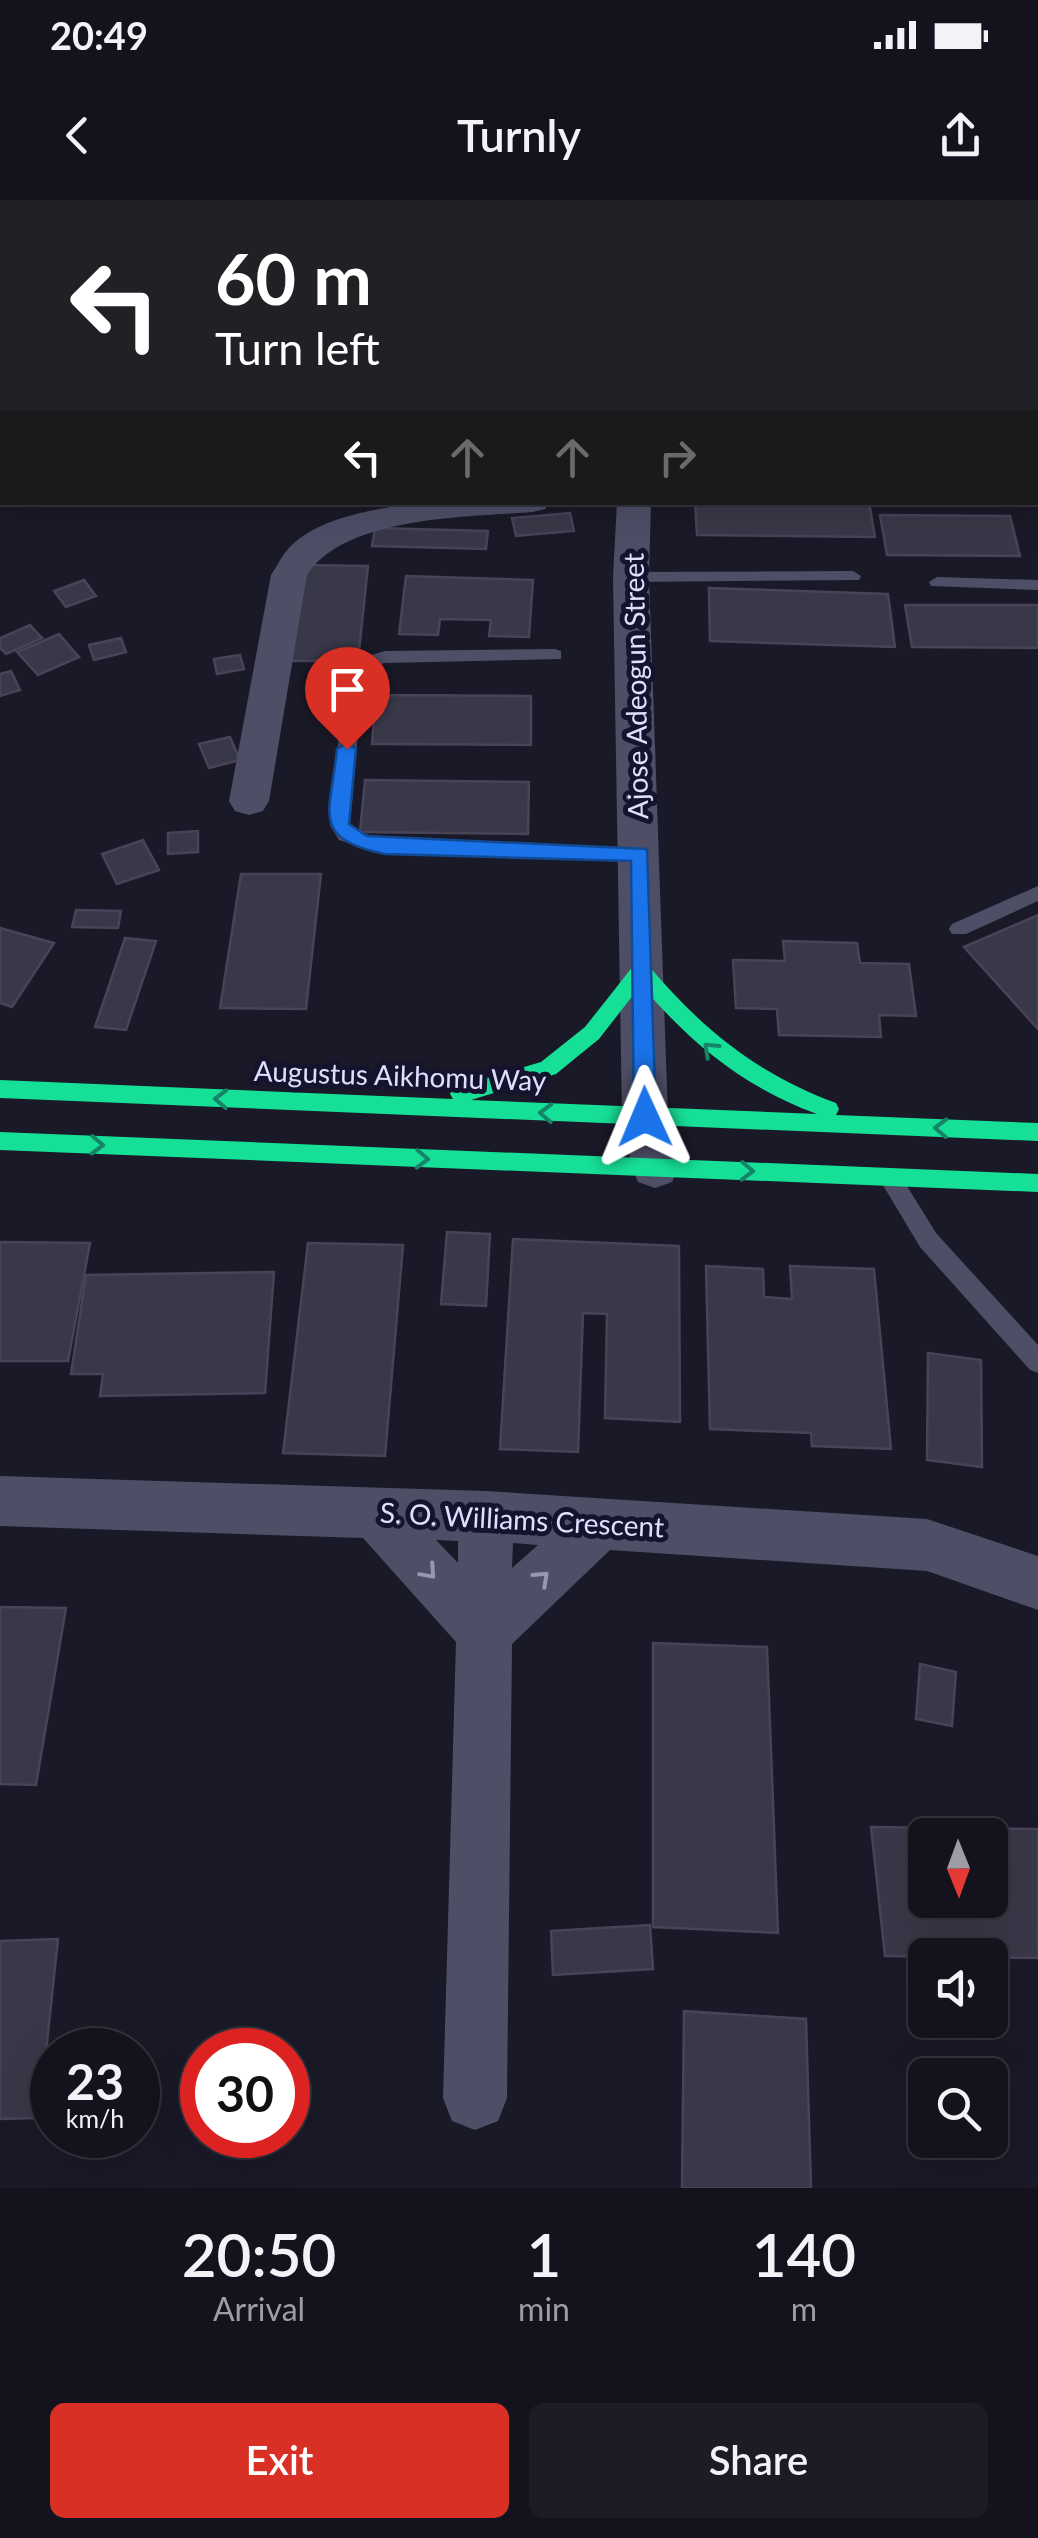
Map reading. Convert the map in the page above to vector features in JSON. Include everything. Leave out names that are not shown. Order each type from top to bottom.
[{"type":"street","points":[[249,801],[290,575],[306,550],[332,536],[410,516],[507,505]]},
{"type":"street","name":"Ajose Adeogun Street","points":[[634,505],[631,577],[645,1117],[655,1168]]},
{"type":"street","points":[[415,1107],[548,1068],[592,1033],[641,971],[685,1026],[730,1067],[787,1098],[894,1126]]},
{"type":"street","name":"Augustus Aikhomu Way","points":[[0,1090],[1038,1132]]},
{"type":"street","points":[[0,1142],[1038,1182]]},
{"type":"street","name":"S. O. Williams Crescent","points":[[0,1501],[486,1516],[927,1544],[1038,1582]]},
{"type":"street","points":[[374,1512],[484,1632]]},
{"type":"street","points":[[474,2098],[486,1516]]},
{"type":"street","points":[[484,1632],[600,1523]]},
{"type":"lane","points":[[631,577],[853,576]]},
{"type":"lane","points":[[937,582],[1038,586]]},
{"type":"lane","points":[[555,655],[385,657],[367,662],[354,674],[340,824],[346,834],[385,847],[640,854]]},
{"type":"lane","points":[[959,929],[1038,894]]},
{"type":"lane","points":[[889,1177],[928,1240],[1038,1362]]},
{"type":"building","points":[[695,505],[870,505],[875,537],[697,535]]},
{"type":"building","points":[[570,513],[574,531],[516,536],[512,518]]},
{"type":"building","points":[[880,515],[1010,516],[1020,556],[887,555]]},
{"type":"building","points":[[375,528],[488,531],[486,549],[372,546]]},
{"type":"building","points":[[302,565],[368,566],[358,661],[288,661]]},
{"type":"building","points":[[406,576],[533,580],[529,637],[489,636],[491,620],[440,619],[438,635],[399,634]]},
{"type":"building","points":[[84,580],[96,596],[66,607],[54,591]]},
{"type":"building","points":[[709,588],[888,594],[895,647],[710,641]]},
{"type":"building","points":[[905,605],[1038,605],[1038,648],[912,647]]},
{"type":"building","points":[[30,625],[42,638],[6,654],[0,648],[0,638]]},
{"type":"building","points":[[59,634],[79,657],[38,675],[17,652]]},
{"type":"building","points":[[121,638],[126,652],[94,660],[89,645]]},
{"type":"building","points":[[240,655],[244,669],[217,674],[214,659]]},
{"type":"building","points":[[11,671],[20,690],[0,696],[0,674]]},
{"type":"building","points":[[376,695],[531,696],[531,745],[372,744]]},
{"type":"building","points":[[230,737],[240,760],[209,768],[199,744]]},
{"type":"building","points":[[365,780],[529,782],[528,834],[360,832]]},
{"type":"building","points":[[198,831],[198,852],[168,854],[168,833]]},
{"type":"building","points":[[143,840],[159,870],[117,884],[102,854]]},
{"type":"building","points":[[241,874],[321,874],[306,1009],[220,1008]]},
{"type":"building","points":[[76,910],[121,911],[118,928],[72,927]]},
{"type":"building","points":[[1038,915],[1038,1029],[964,947]]},
{"type":"building","points":[[0,928],[54,943],[12,1007],[0,1003]]},
{"type":"building","points":[[125,938],[156,941],[126,1030],[95,1027]]},
{"type":"building","points":[[783,941],[857,943],[860,963],[909,964],[916,1016],[879,1015],[881,1037],[779,1035],[777,1009],[736,1008],[733,960],[785,961]]},
{"type":"building","points":[[447,1232],[490,1234],[486,1306],[441,1304]]},
{"type":"building","points":[[513,1239],[679,1246],[680,1422],[605,1418],[607,1314],[583,1313],[578,1452],[500,1449]]},
{"type":"building","points":[[0,1242],[90,1243],[68,1361],[0,1361]]},
{"type":"building","points":[[308,1243],[403,1245],[385,1456],[283,1453]]},
{"type":"building","points":[[706,1266],[763,1269],[764,1297],[792,1299],[790,1266],[874,1269],[891,1449],[812,1446],[811,1433],[710,1429]]},
{"type":"building","points":[[274,1272],[265,1393],[100,1396],[103,1374],[71,1374],[86,1275]]},
{"type":"building","points":[[928,1353],[981,1360],[982,1467],[927,1460]]},
{"type":"building","points":[[0,1607],[66,1608],[36,1785],[0,1784]]},
{"type":"building","points":[[653,1643],[767,1647],[778,1933],[653,1927]]},
{"type":"building","points":[[920,1664],[956,1672],[952,1726],[916,1719]]},
{"type":"building","points":[[871,1827],[908,1827],[908,1918],[1008,1918],[1008,1829],[1038,1829],[1038,1958],[1008,1958],[1008,1938],[908,1938],[908,1956],[885,1956]]},
{"type":"building","points":[[650,1925],[653,1969],[553,1975],[551,1931]]},
{"type":"building","points":[[58,1939],[49,2028],[30,2028],[30,2118],[0,2119],[0,1941]]},
{"type":"building","points":[[684,2011],[806,2019],[811,2188],[682,2188]]},
{"type":"traffic: fast","points":[[461,1094],[548,1068],[592,1033],[641,971],[682,1017],[724,1055],[771,1086],[828,1109]]},
{"type":"traffic: fast","points":[[0,1089],[1038,1132]]},
{"type":"traffic: fast","points":[[0,1141],[1038,1183]]},
{"type":"route","points":[[347,749],[340,824],[346,834],[362,842],[385,847],[640,854],[645,1117]]}]
